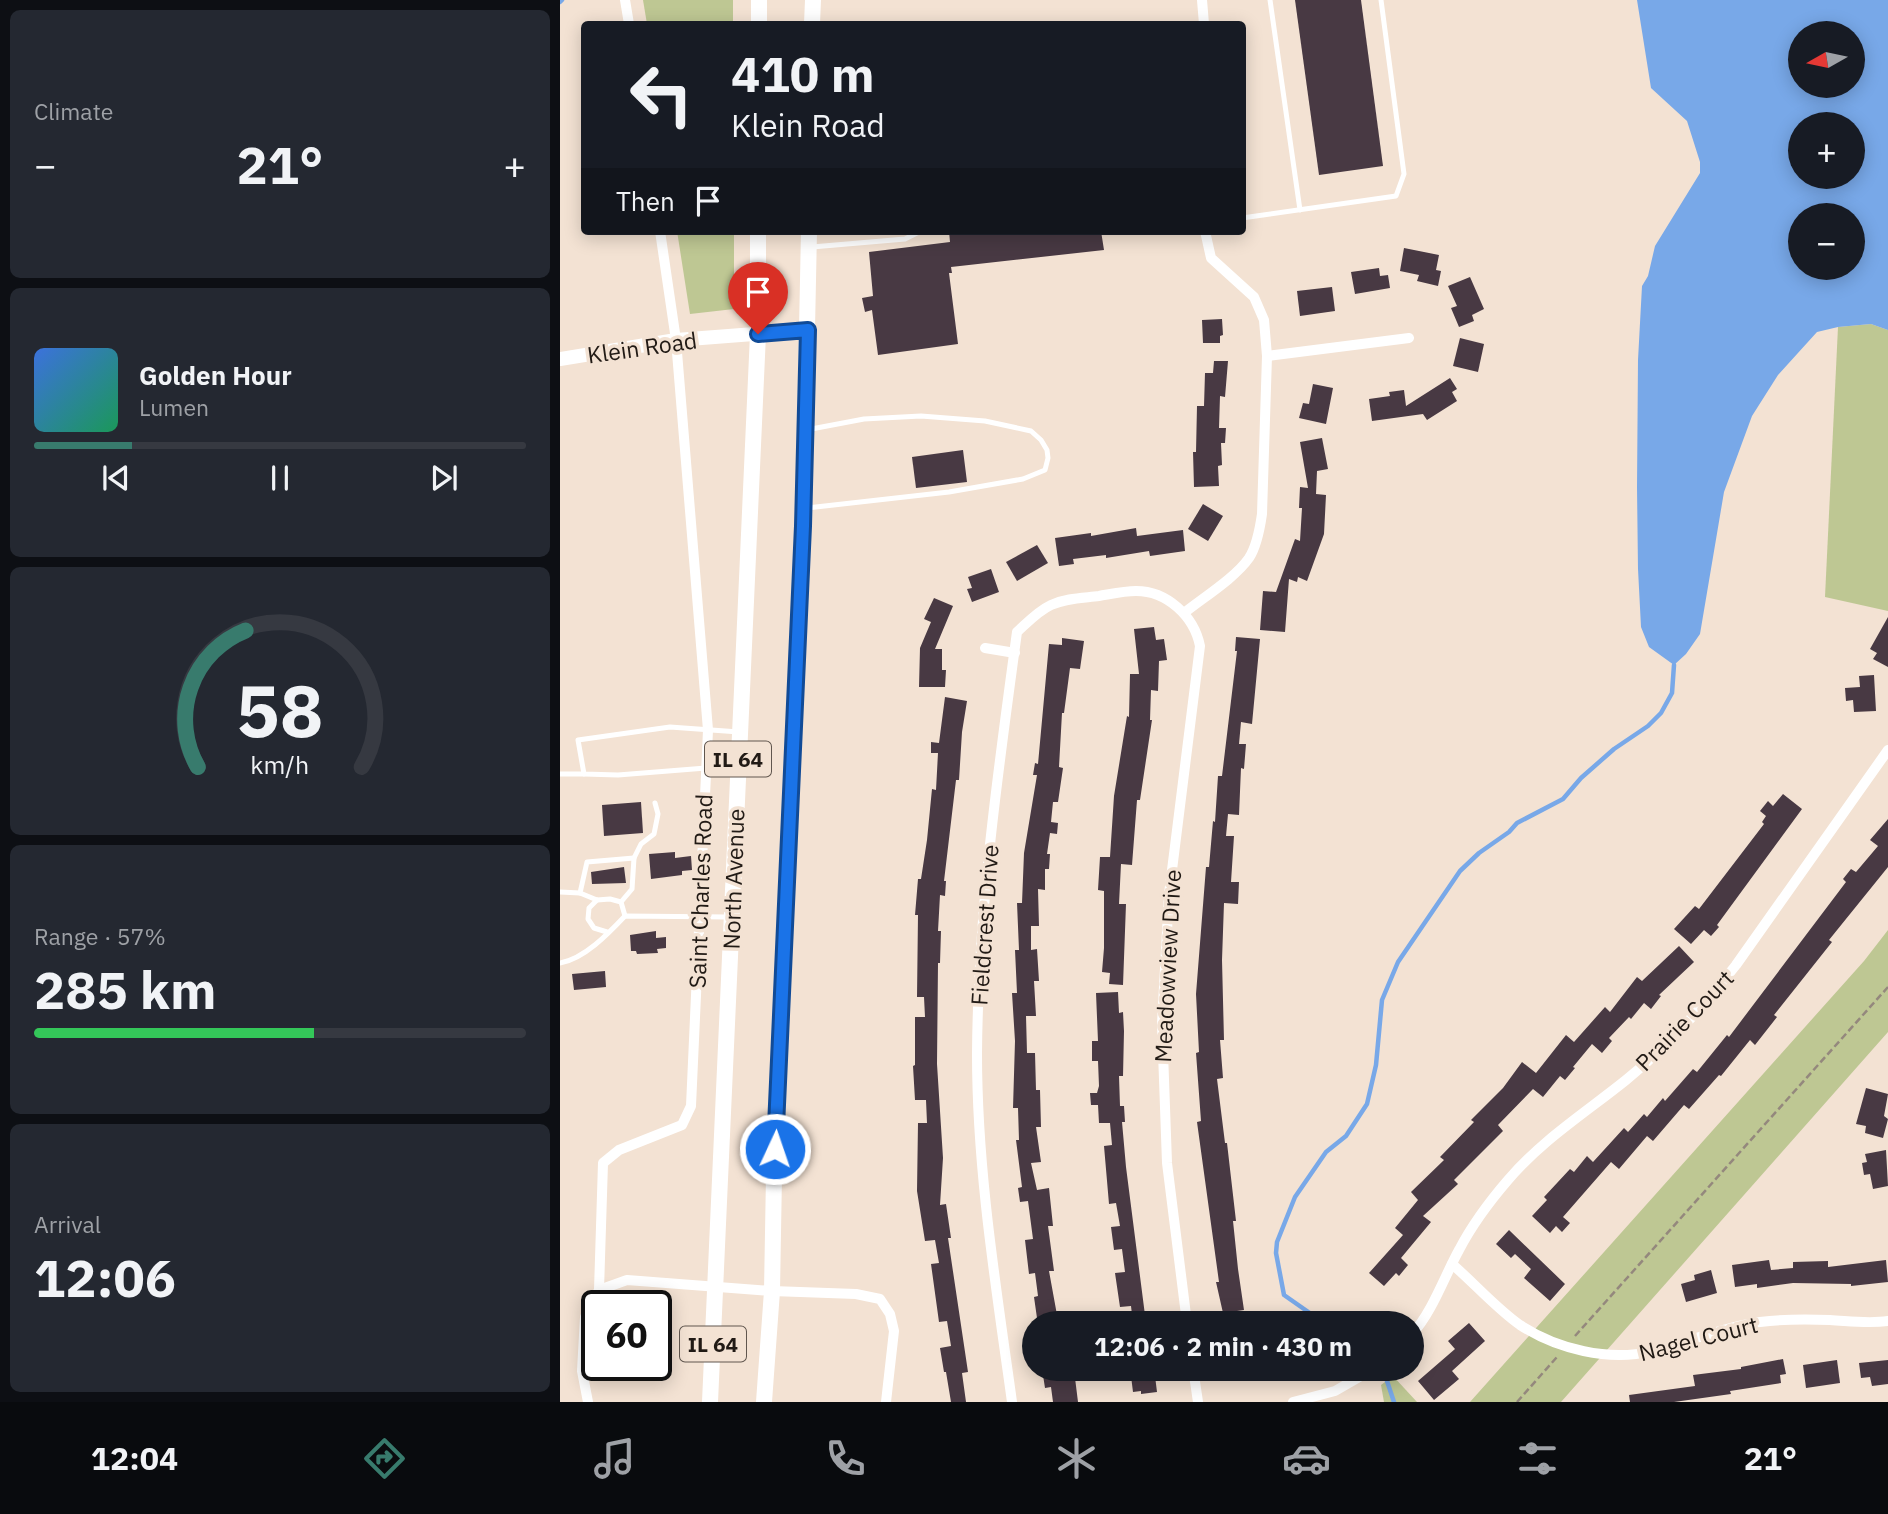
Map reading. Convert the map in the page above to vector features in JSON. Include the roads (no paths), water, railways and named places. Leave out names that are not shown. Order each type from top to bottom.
[{"type":"main road","points":[[759,0],[759,21]]},
{"type":"main road","points":[[812,21],[813,0]]},
{"type":"main road","name":"North Avenue","points":[[710,1402],[758,334],[758,235]]},
{"type":"main road","name":"IL 64","points":[[764,1402],[772,1291],[774,1175],[804,508],[809,239]]},
{"type":"street","points":[[625,0],[628,21]]},
{"type":"street","points":[[1202,0],[1204,21]]},
{"type":"street","name":"Saint Charles Road","points":[[599,1290],[603,1163],[619,1150],[681,1125],[691,1106],[708,730],[676,340],[661,235]]},
{"type":"street","points":[[1184,613],[1226,580],[1249,557],[1258,535],[1262,514],[1267,356],[1264,320],[1254,297],[1211,258],[1206,235]]},
{"type":"street","name":"Klein Road","points":[[560,359],[676,340],[808,330]]},
{"type":"street","points":[[1267,356],[1409,338]]},
{"type":"street","name":"Fieldcrest Drive","points":[[1012,1402],[982,1171],[977,1056],[984,895],[1017,632],[1042,610],[1066,600],[1135,591],[1149,592],[1171,601],[1184,613]]},
{"type":"street","name":"Meadowview Drive","points":[[1184,613],[1198,636],[1199,656],[1169,894],[1162,1035],[1167,1163],[1186,1311]]},
{"type":"street","points":[[985,648],[1015,653]]},
{"type":"street","name":"Prairie Court","points":[[1424,1313],[1457,1252],[1485,1208],[1530,1156],[1569,1122],[1650,1060],[1715,992],[1737,965],[1888,750]]},
{"type":"street","name":"Nagel Court","points":[[1452,1264],[1519,1324],[1551,1340],[1618,1356],[1653,1351],[1714,1331],[1759,1322],[1802,1319],[1866,1323],[1888,1321]]},
{"type":"street","points":[[599,1290],[627,1280],[772,1291],[856,1294],[880,1299],[890,1314],[894,1331],[886,1402]]},
{"type":"street","points":[[584,1381],[588,1402]]},
{"type":"street","points":[[1195,1381],[1198,1402]]},
{"type":"street","points":[[1293,1402],[1335,1391],[1352,1381]]},
{"type":"lane","points":[[1269,0],[1300,210]]},
{"type":"lane","points":[[1246,217],[1396,196],[1404,174],[1381,0]]},
{"type":"lane","points":[[809,239],[905,239],[913,235]]},
{"type":"lane","points":[[804,508],[949,492],[1023,479],[1045,470],[1048,458],[1041,440],[1031,431],[985,421],[921,416],[864,419],[806,430]]},
{"type":"lane","points":[[584,774],[578,740],[670,727],[739,732]]},
{"type":"lane","points":[[560,774],[618,775],[706,768]]},
{"type":"lane","points":[[621,902],[632,890],[634,858],[641,844],[654,834],[658,814],[655,803]]},
{"type":"lane","points":[[580,892],[587,862],[634,858]]},
{"type":"lane","points":[[560,892],[580,892],[597,900],[621,902]]},
{"type":"lane","points":[[597,900],[589,908],[588,919],[594,928],[607,932]]},
{"type":"lane","points":[[621,902],[625,916]]},
{"type":"lane","points":[[560,963],[574,961],[592,948],[625,916],[731,917]]},
{"type":"water","points":[[1637,0],[1888,0],[1888,330],[1871,324],[1817,332],[1778,375],[1752,416],[1724,492],[1700,634],[1686,654],[1674,665],[1649,647],[1641,627],[1637,487],[1638,360],[1642,286],[1648,276],[1655,246],[1700,173],[1700,162],[1687,121],[1651,88]]},
{"type":"waterway","points":[[1307,1311],[1284,1295],[1276,1253],[1277,1242],[1295,1197],[1326,1152],[1346,1136],[1367,1104],[1376,1065],[1382,1000],[1398,962],[1460,871],[1479,853],[1509,832],[1517,823],[1563,799],[1581,778],[1614,749],[1648,726],[1661,713],[1672,693],[1674,665]]},
{"type":"waterway","points":[[1387,1381],[1394,1402]]}]
